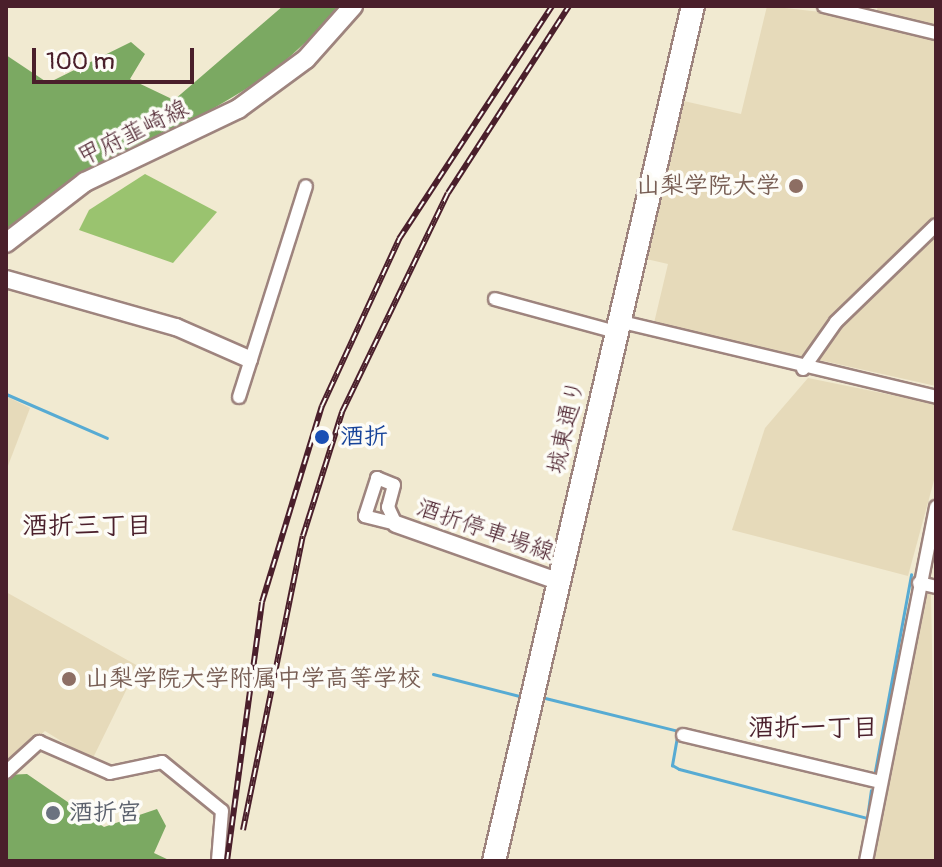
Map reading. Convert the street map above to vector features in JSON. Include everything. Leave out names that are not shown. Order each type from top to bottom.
[{"type":"highway","name":"城東通り","points":[[494,861],[693,6]]},
{"type":"main road","name":"甲府韮崎線","points":[[6,243],[85,182],[248,102],[306,59],[353,6]]},
{"type":"street","points":[[824,6],[877,12],[936,33]]},
{"type":"street","points":[[239,397],[306,186]]},
{"type":"street","points":[[803,369],[836,322],[936,225]]},
{"type":"street","points":[[6,279],[176,327],[249,359]]},
{"type":"street","points":[[495,299],[936,397]]},
{"type":"street","points":[[866,861],[936,507]]},
{"type":"street","name":"酒折停車場線","points":[[396,524],[557,581]]},
{"type":"street","points":[[919,583],[936,587]]},
{"type":"street","points":[[683,735],[880,782]]},
{"type":"street","points":[[6,772],[39,742],[110,773],[162,762],[222,811],[218,861]]},
{"type":"shaded area","name":"山梨学院大学","points":[[767,6],[875,18],[878,6],[936,6],[936,386],[654,323],[668,264],[642,258],[675,99],[741,114]]},
{"type":"shaded area","points":[[808,378],[936,404],[936,473],[908,576],[732,530],[765,428]]},
{"type":"shaded area","points":[[6,396],[30,408],[6,471]]},
{"type":"shaded area","points":[[931,591],[936,861],[871,861],[920,599]]},
{"type":"shaded area","name":"山梨学院大学附属中学高等学校","points":[[6,592],[138,666],[92,760],[45,731],[6,765]]},
{"type":"green space","points":[[283,6],[345,6],[271,74],[7,232],[6,55],[48,83],[131,42],[145,54],[130,79],[174,100]]},
{"type":"green space","points":[[145,174],[217,212],[173,263],[79,230],[89,210]]},
{"type":"green space","points":[[27,774],[104,827],[157,809],[166,826],[154,853],[171,861],[6,861],[6,775]]},
{"type":"waterway","points":[[6,394],[107,438]]},
{"type":"waterway","points":[[875,771],[911,574]]},
{"type":"waterway","points":[[930,579],[936,581]]},
{"type":"waterway","points":[[433,674],[519,696]]},
{"type":"waterway","points":[[541,697],[678,731],[672,765],[679,769],[867,818],[871,790]]},
{"type":"railway","points":[[227,861],[262,602],[322,406],[399,239],[552,6]]},
{"type":"railway","points":[[243,830],[303,536],[342,412],[448,193],[569,6]]},
{"type":"place","name":"山梨学院大学","points":[[796,186]]},
{"type":"place","name":"酒折","points":[[322,437]]},
{"type":"place","name":"山梨学院大学附属中学高等学校","points":[[69,679]]},
{"type":"place","name":"酒折宮","points":[[53,813]]},
{"type":"district","name":"酒折三丁目","points":[[87,527]]},
{"type":"district","name":"酒折一丁目","points":[[813,729]]}]
